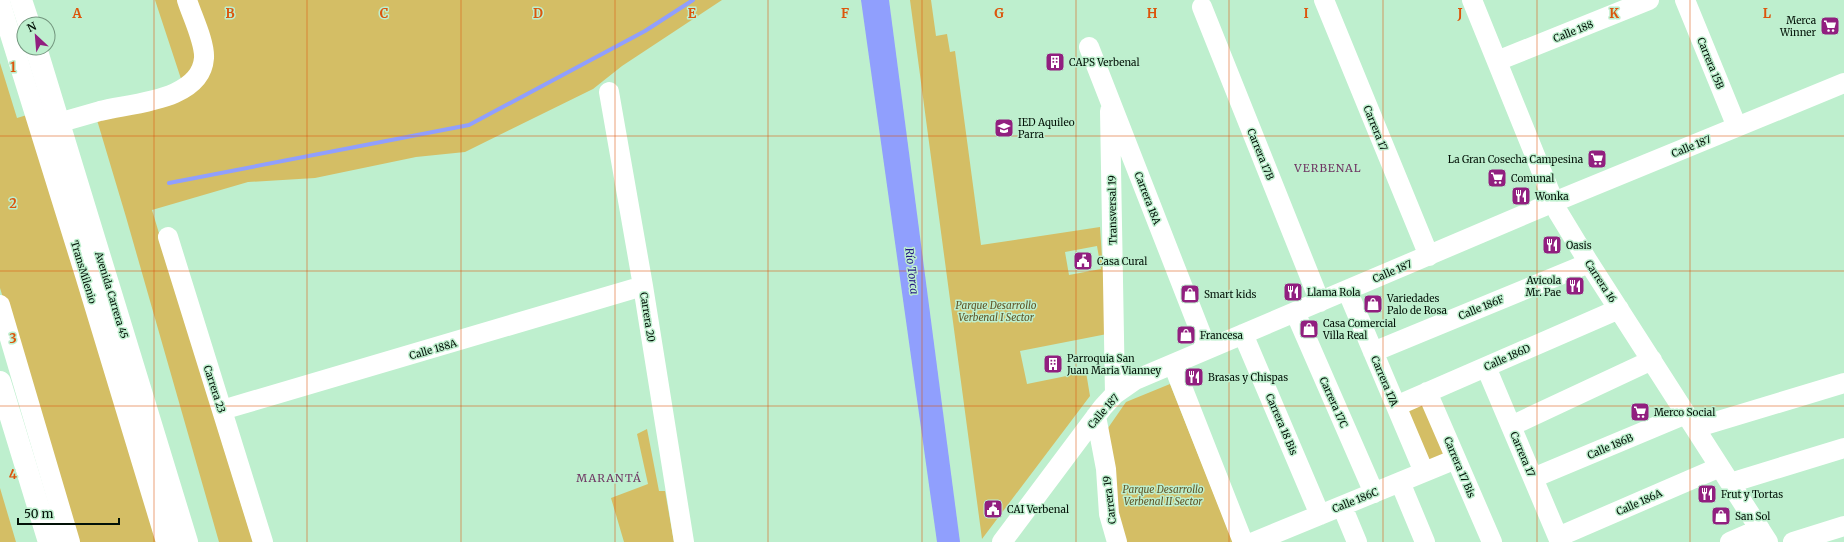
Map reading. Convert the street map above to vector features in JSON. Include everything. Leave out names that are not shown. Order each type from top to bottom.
[{"type":"highway","points":[[22,0],[27,16]]},
{"type":"highway","name":"Avenida Carrera 45","points":[[38,56],[187,542]]},
{"type":"highway","points":[[0,382],[49,542]]},
{"type":"street","points":[[58,122],[98,111],[159,98],[176,93],[188,86],[199,73],[204,58],[201,40],[187,0]]},
{"type":"street","name":"Carrera 17","points":[[1324,0],[1429,256]]},
{"type":"street","name":"Carrera 16","points":[[1472,0],[1554,202],[1563,220],[1618,309],[1764,536]]},
{"type":"street","name":"Calle 188","points":[[1497,61],[1649,0]]},
{"type":"street","name":"Carrera 15B","points":[[1685,0],[1737,127]]},
{"type":"street","name":"TransMilenio","points":[[0,2],[166,542]]},
{"type":"street","name":"Carrera 17B","points":[[1202,7],[1320,302]]},
{"type":"street","name":"Carrera 18A","points":[[1089,47],[1207,349]]},
{"type":"street","name":"Calle 187","points":[[1002,542],[1096,416],[1115,394],[1135,380],[1554,202],[1844,83]]},
{"type":"street","name":"Carrera 20","points":[[609,92],[643,286],[684,542]]},
{"type":"street","name":"Transversal 19","points":[[1110,98],[1115,394]]},
{"type":"street","name":"Carrera 23","points":[[168,237],[263,542]]},
{"type":"street","name":"Calle 186F","points":[[1373,352],[1589,263]]},
{"type":"street","name":"Calle 188A","points":[[222,410],[407,360],[643,286]]},
{"type":"street","name":"Carrera 17A","points":[[1347,290],[1424,472]]},
{"type":"street","points":[[0,305],[70,542]]},
{"type":"street","name":"Calle 186D","points":[[1396,406],[1618,309]]},
{"type":"street","name":"Carrera 17C","points":[[1295,312],[1374,493]]},
{"type":"street","name":"Carrera 18 Bis","points":[[1243,334],[1320,515]]},
{"type":"street","points":[[1511,426],[1652,360]]},
{"type":"street","points":[[1173,364],[1243,542]]},
{"type":"street","name":"Carrera 17","points":[[1486,367],[1559,540]]},
{"type":"street","name":"Calle 186B","points":[[1533,478],[1691,421],[1844,383]]},
{"type":"street","name":"Carrera 17 Bis","points":[[1428,392],[1492,542]]},
{"type":"street","name":"Carrera 19","points":[[1096,416],[1104,458],[1109,514],[1117,542]]},
{"type":"street","points":[[1074,446],[1083,443],[1092,444],[1098,449],[1104,458]]},
{"type":"street","name":"Calle 186A","points":[[1559,540],[1725,475],[1844,448]]},
{"type":"street","name":"Calle 186C","points":[[1254,542],[1294,534],[1320,515],[1456,459]]},
{"type":"street","points":[[1400,482],[1425,542]]},
{"type":"street","points":[[1342,506],[1357,542]]},
{"type":"street","points":[[1794,542],[1844,526]]},
{"type":"street","points":[[1730,542],[1764,536]]},
{"type":"green space","points":[[155,0],[722,0],[622,66],[593,89],[465,152],[416,157],[315,178],[248,182],[152,210],[253,542],[219,542],[94,110],[186,94]]},
{"type":"green space","name":"Parque Desarrollo Verbenal I Sector","points":[[910,0],[931,0],[936,36],[947,34],[950,52],[955,51],[981,245],[1100,227],[1107,334],[1020,351],[1027,384],[1086,372],[1090,396],[982,539]],"holes":[[[1097,246],[1101,269],[1069,275],[1065,252]]]},
{"type":"green space","points":[[0,63],[17,118],[27,115],[158,542],[77,542],[0,288]]},
{"type":"green space","name":"Parque Desarrollo Verbenal II Sector","points":[[1170,384],[1233,542],[1123,542],[1120,533],[1108,428],[1126,402]]},
{"type":"green space","points":[[1426,403],[1449,459],[1429,467],[1406,412]]},
{"type":"green space","points":[[647,429],[659,491],[665,491],[674,542],[624,542],[611,498],[648,484],[637,434]]},
{"type":"green space","points":[[0,488],[16,542],[0,542]]},
{"type":"water","name":"Río Torca","points":[[861,0],[889,0],[960,542],[937,542]]},
{"type":"waterway","points":[[169,183],[469,125],[645,31],[693,0]]},
{"type":"place","name":"Merca Winner","points":[[1830,26]]},
{"type":"place","name":"CAPS Verbenal","points":[[1055,62]]},
{"type":"place","name":"IED Aquileo Parra","points":[[1004,128]]},
{"type":"place","name":"La Gran Cosecha Campesina","points":[[1597,159]]},
{"type":"place","name":"Comunal","points":[[1497,178]]},
{"type":"place","name":"Wonka","points":[[1521,196]]},
{"type":"place","name":"Oasis","points":[[1552,245]]},
{"type":"place","name":"Casa Cural","points":[[1083,261]]},
{"type":"place","name":"Avicola Mr. Pae","points":[[1575,286]]},
{"type":"place","name":"Llama Rola","points":[[1293,292]]},
{"type":"place","name":"Smart kids","points":[[1190,294]]},
{"type":"place","name":"Variedades Palo de Rosa","points":[[1373,304]]},
{"type":"place","name":"Casa Comercial Villa Real","points":[[1309,329]]},
{"type":"place","name":"Francesa","points":[[1186,335]]},
{"type":"place","name":"Parroquia San Juan Maria Vianney","points":[[1053,364]]},
{"type":"place","name":"Brasas y Chispas","points":[[1194,377]]},
{"type":"place","name":"Merco Social","points":[[1640,412]]},
{"type":"place","name":"Frut y Tortas","points":[[1707,494]]},
{"type":"place","name":"CAI Verbenal","points":[[993,509]]},
{"type":"place","name":"San Sol","points":[[1721,516]]},
{"type":"district","name":"VERBENAL","points":[[1328,168]]},
{"type":"district","name":"MARANTÁ","points":[[609,478]]}]
